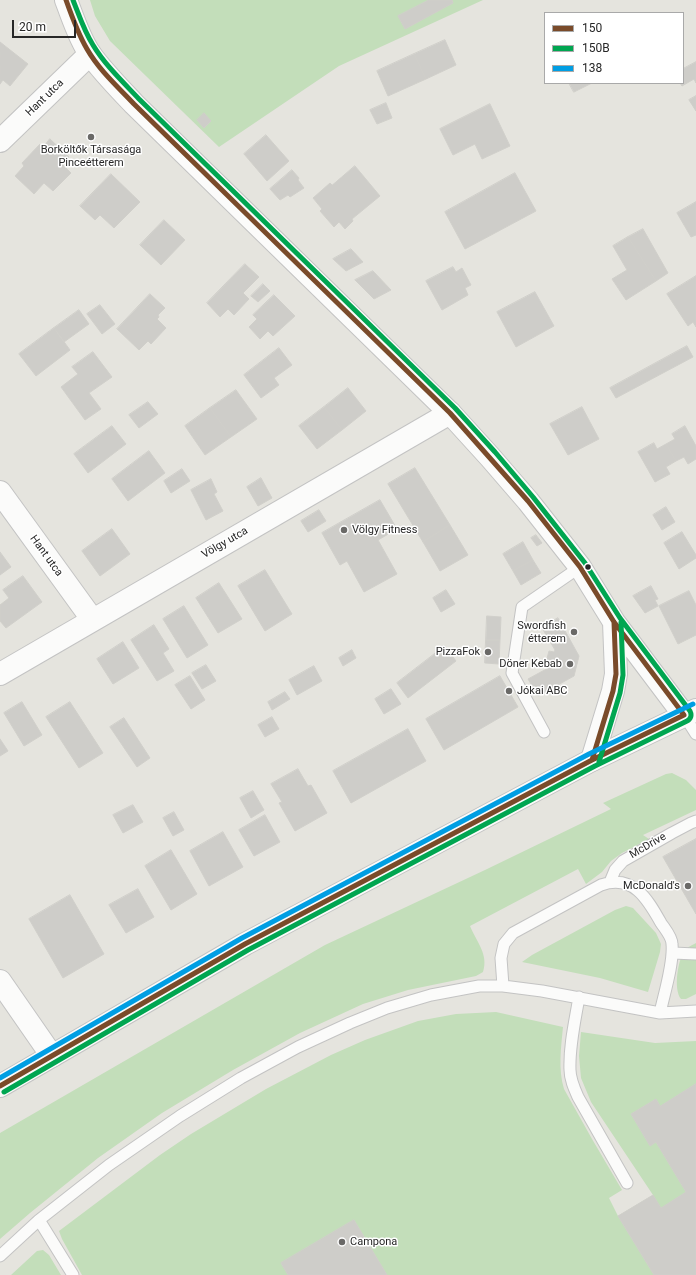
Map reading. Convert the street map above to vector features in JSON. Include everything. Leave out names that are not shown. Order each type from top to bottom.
[{"type":"street","points":[[0,1086],[245,944],[592,760],[690,713],[614,622],[580,567],[490,457],[450,414],[110,80],[90,54],[77,31],[66,0]]},
{"type":"street","name":"Hant utca","points":[[0,141],[90,54]]},
{"type":"street","name":"Völgy utca","points":[[0,674],[450,414]]},
{"type":"street","name":"Hant utca","points":[[0,492],[92,620]]},
{"type":"street","points":[[592,760],[613,691],[616,674],[614,622]]},
{"type":"street","points":[[0,981],[52,1056]]},
{"type":"lane","points":[[544,732],[512,673],[522,607],[580,567]]},
{"type":"lane","points":[[690,713],[696,734]]},
{"type":"lane","name":"McDrive","points":[[610,882],[615,870],[623,861],[696,821]]},
{"type":"lane","points":[[502,986],[501,958],[504,944],[512,933],[601,885],[610,882],[622,882],[636,888],[651,904],[672,942],[672,953],[660,1013]]},
{"type":"lane","points":[[672,953],[696,954]]},
{"type":"lane","points":[[0,1256],[39,1220],[109,1165],[180,1116],[241,1078],[298,1047],[350,1022],[386,1008],[431,995],[479,986],[502,986],[579,997],[660,1013],[696,1011]]},
{"type":"lane","points":[[579,997],[571,1050],[570,1070],[572,1083],[578,1097],[627,1183]]},
{"type":"lane","points":[[39,1220],[73,1275]]},
{"type":"green space","points":[[90,0],[483,0],[339,66],[219,147],[110,41],[95,16]]},
{"type":"green space","points":[[672,773],[686,780],[696,790],[696,810],[643,835],[649,839],[622,853],[611,861],[602,872],[586,884],[578,869],[470,926],[483,953],[483,972],[476,976],[408,990],[363,1004],[300,1033],[233,1070],[162,1113],[98,1158],[0,1239],[0,1133],[325,945],[611,809],[603,803],[666,774]]},
{"type":"green space","points":[[626,906],[633,908],[656,933],[661,944],[648,992],[600,978],[522,962],[532,955],[615,910]]},
{"type":"green space","points":[[696,943],[696,994],[686,999],[681,999],[677,988],[677,974],[680,960],[686,949]]},
{"type":"green space","points":[[496,1012],[563,1027],[561,1074],[564,1089],[622,1190],[609,1198],[618,1216],[653,1195],[591,1102],[581,1078],[579,1056],[581,1032],[655,1043],[696,1041],[696,1275],[82,1275],[59,1231],[160,1155],[191,1134],[266,1089],[331,1055],[365,1040],[418,1021],[456,1014]]},
{"type":"green space","points":[[43,1250],[49,1255],[61,1275],[11,1275],[37,1251]]},
{"type":"building","points":[[429,0],[452,0],[453,3],[405,29],[398,16]]},
{"type":"building","points":[[445,40],[456,65],[426,79],[414,54]]},
{"type":"building","points":[[0,42],[28,64],[10,86],[3,80],[0,84]]},
{"type":"building","points":[[414,54],[426,79],[388,96],[377,71]]},
{"type":"building","points":[[696,62],[696,83],[694,79],[682,86],[681,84],[684,84],[684,68]]},
{"type":"building","points":[[570,84],[590,84],[574,92]]},
{"type":"building","points":[[696,96],[696,111],[689,100]]},
{"type":"building","points":[[386,103],[392,118],[377,124],[370,110]]},
{"type":"building","points":[[490,104],[510,146],[482,159],[475,144],[453,155],[440,129]]},
{"type":"building","points":[[204,113],[211,121],[204,128],[197,120]]},
{"type":"building","points":[[266,135],[289,161],[267,181],[244,154]]},
{"type":"building","points":[[50,139],[69,157],[62,164],[71,173],[53,191],[44,183],[34,194],[15,176],[24,166],[22,163],[40,144],[43,147]]},
{"type":"building","points":[[355,166],[380,196],[352,219],[353,221],[345,229],[339,222],[334,227],[320,211],[322,209],[313,198],[330,183],[332,185]]},
{"type":"building","points":[[292,170],[299,178],[298,180],[304,188],[290,197],[288,195],[280,200],[270,189]]},
{"type":"building","points":[[515,173],[536,211],[465,249],[445,212]]},
{"type":"building","points":[[111,174],[140,202],[114,228],[100,215],[95,220],[80,206]]},
{"type":"building","points":[[696,202],[696,235],[691,237],[677,213]]},
{"type":"building","points":[[164,220],[185,240],[161,265],[140,245]]},
{"type":"building","points":[[643,229],[668,273],[656,281],[628,237]]},
{"type":"building","points":[[628,237],[656,281],[626,300],[612,279],[627,270],[613,246]]},
{"type":"building","points":[[351,249],[363,262],[346,271],[333,259]]},
{"type":"building","points":[[245,264],[259,277],[243,293],[249,299],[234,315],[228,309],[220,317],[207,303]]},
{"type":"building","points":[[453,267],[456,272],[462,268],[471,285],[465,288],[468,295],[442,310],[426,281]]},
{"type":"building","points":[[373,271],[391,290],[374,299],[355,280]]},
{"type":"building","points":[[696,276],[696,327],[693,322],[688,326],[667,294]]},
{"type":"building","points":[[263,284],[270,291],[258,302],[251,296]]},
{"type":"building","points":[[535,292],[554,326],[516,347],[497,312]]},
{"type":"building","points":[[150,294],[165,308],[158,315],[159,317],[157,319],[166,328],[151,344],[148,341],[139,350],[117,329]]},
{"type":"building","points":[[274,295],[295,316],[273,336],[268,331],[260,339],[249,327],[257,319],[253,315]]},
{"type":"building","points":[[100,305],[115,324],[102,334],[87,314]]},
{"type":"building","points":[[79,310],[89,324],[64,342],[54,328]]},
{"type":"building","points":[[54,328],[70,350],[36,376],[19,354]]},
{"type":"building","points":[[687,346],[693,357],[616,398],[610,388]]},
{"type":"building","points":[[279,348],[292,365],[274,378],[279,385],[261,398],[244,375]]},
{"type":"building","points":[[93,352],[112,377],[89,393],[101,409],[85,420],[61,387],[78,374],[72,367]]},
{"type":"building","points":[[348,388],[366,411],[342,430],[324,407]]},
{"type":"building","points":[[236,390],[257,419],[231,437],[210,408]]},
{"type":"building","points":[[148,402],[158,414],[139,428],[129,415]]},
{"type":"building","points":[[324,407],[342,430],[317,449],[299,426]]},
{"type":"building","points":[[582,407],[599,439],[568,455],[550,424]]},
{"type":"building","points":[[210,408],[231,437],[205,455],[185,426]]},
{"type":"building","points":[[112,426],[126,444],[88,473],[74,454]]},
{"type":"building","points":[[685,426],[696,446],[696,459],[688,464],[684,457],[676,461],[666,444],[675,439],[672,434]]},
{"type":"building","points":[[654,443],[657,449],[666,444],[676,461],[666,467],[670,474],[655,482],[638,452]]},
{"type":"building","points":[[149,451],[165,473],[128,501],[112,479]]},
{"type":"building","points":[[415,468],[450,525],[423,542],[388,484]]},
{"type":"building","points":[[182,469],[190,481],[171,493],[164,481]]},
{"type":"building","points":[[261,478],[272,498],[258,506],[247,487]]},
{"type":"building","points":[[211,479],[217,492],[214,494],[223,511],[206,520],[191,490]]},
{"type":"building","points":[[380,500],[397,529],[378,540],[397,574],[364,592],[347,561],[340,565],[322,533]]},
{"type":"building","points":[[666,507],[675,522],[662,530],[653,515]]},
{"type":"building","points":[[319,510],[326,521],[308,532],[301,521]]},
{"type":"building","points":[[450,525],[468,555],[440,571],[423,542]]},
{"type":"building","points":[[112,529],[130,554],[100,576],[82,551]]},
{"type":"building","points":[[682,532],[696,555],[696,558],[679,569],[664,543]]},
{"type":"building","points":[[536,535],[542,543],[537,546],[531,538]]},
{"type":"building","points":[[523,542],[533,560],[513,571],[503,554]]},
{"type":"building","points":[[0,552],[11,567],[0,575]]},
{"type":"building","points":[[533,560],[541,573],[521,585],[513,571]]},
{"type":"building","points":[[265,570],[292,614],[265,631],[238,586]]},
{"type":"building","points":[[23,576],[42,602],[6,628],[0,621],[0,605],[9,598],[3,590]]},
{"type":"building","points":[[219,583],[242,619],[218,633],[196,598]]},
{"type":"building","points":[[651,586],[658,599],[655,600],[658,606],[645,613],[633,596]]},
{"type":"building","points":[[446,590],[455,604],[441,612],[433,598]]},
{"type":"building","points":[[689,591],[696,605],[696,635],[678,644],[659,606]]},
{"type":"building","points":[[184,606],[208,645],[187,658],[163,619]]},
{"type":"building","points":[[487,616],[501,617],[500,640],[486,640]]},
{"type":"building","points":[[558,618],[579,656],[574,676],[538,696],[528,679],[550,667],[551,664],[546,662],[549,651],[554,652],[555,650],[542,628]]},
{"type":"building","points":[[154,625],[169,649],[163,653],[174,671],[157,681],[131,640]]},
{"type":"building","points":[[486,640],[500,640],[499,664],[485,663]]},
{"type":"building","points":[[123,642],[139,668],[113,684],[97,659]]},
{"type":"building","points":[[445,646],[456,661],[408,698],[397,683]]},
{"type":"building","points":[[352,650],[356,658],[343,666],[339,658]]},
{"type":"building","points":[[206,665],[216,681],[202,689],[192,673]]},
{"type":"building","points":[[314,666],[322,681],[297,695],[289,680]]},
{"type":"building","points":[[190,676],[205,700],[191,709],[175,685]]},
{"type":"building","points":[[500,676],[518,707],[444,750],[426,719]]},
{"type":"building","points":[[391,689],[401,704],[384,714],[375,699]]},
{"type":"building","points":[[285,692],[290,699],[272,710],[268,702]]},
{"type":"building","points":[[22,702],[42,735],[24,746],[4,713]]},
{"type":"building","points":[[70,702],[103,753],[79,768],[46,717]]},
{"type":"building","points":[[272,717],[279,729],[265,737],[258,725]]},
{"type":"building","points":[[124,718],[150,758],[137,767],[110,727]]},
{"type":"building","points":[[408,729],[426,761],[351,803],[333,771]]},
{"type":"building","points":[[0,739],[8,751],[0,756]]},
{"type":"building","points":[[298,769],[308,786],[311,785],[327,813],[295,831],[279,803],[282,802],[271,784]]},
{"type":"building","points":[[253,791],[264,810],[251,818],[240,798]]},
{"type":"building","points":[[133,805],[143,822],[123,833],[113,815]]},
{"type":"building","points":[[174,812],[184,830],[173,836],[163,818]]},
{"type":"building","points":[[265,815],[280,842],[254,856],[239,830]]},
{"type":"building","points":[[223,832],[243,867],[209,886],[190,851]]},
{"type":"building","name":"McDonald's","points":[[696,839],[696,914],[663,857]]},
{"type":"building","points":[[171,850],[197,894],[171,910],[145,866]]},
{"type":"building","points":[[138,889],[154,917],[126,933],[109,905]]},
{"type":"building","points":[[70,895],[104,954],[63,978],[29,919]]},
{"type":"building","points":[[696,1084],[696,1275],[654,1275],[618,1216],[653,1195],[661,1208],[686,1192],[656,1142],[650,1146],[631,1114],[656,1099],[660,1106]]},
{"type":"building","name":"Campona","points":[[354,1220],[387,1275],[288,1275],[281,1263]]},
{"type":"transit line","name":"150","points":[[0,1086],[245,944],[592,760],[684,715],[614,622],[580,567],[528,501],[450,413],[109,78],[97,64],[84,43],[75,25],[66,0]]},
{"type":"transit line","name":"150B","points":[[4,1092],[248,950],[595,766],[687,721],[691,715],[690,711],[620,618],[585,563],[495,452],[455,408],[121,80],[103,59],[90,40],[73,0]]},
{"type":"transit line","name":"150","points":[[592,760],[613,691],[616,674],[614,622]]},
{"type":"transit line","name":"150B","points":[[599,762],[620,693],[623,675],[621,622]]},
{"type":"transit line","name":"138","points":[[0,1078],[242,938],[589,754],[693,704]]},
{"type":"place","name":"Borköltők Társasága Pinceétterem","points":[[91,137]]},
{"type":"place","name":"Völgy Fitness","points":[[344,530]]},
{"type":"place","name":"Swordfish étterem","points":[[574,632]]},
{"type":"place","name":"PizzaFok","points":[[488,652]]},
{"type":"place","name":"Döner Kebab","points":[[570,664]]},
{"type":"place","name":"Jókai ABC","points":[[509,691]]},
{"type":"place","name":"McDonald's","points":[[688,886]]},
{"type":"place","name":"Campona","points":[[342,1242]]}]
